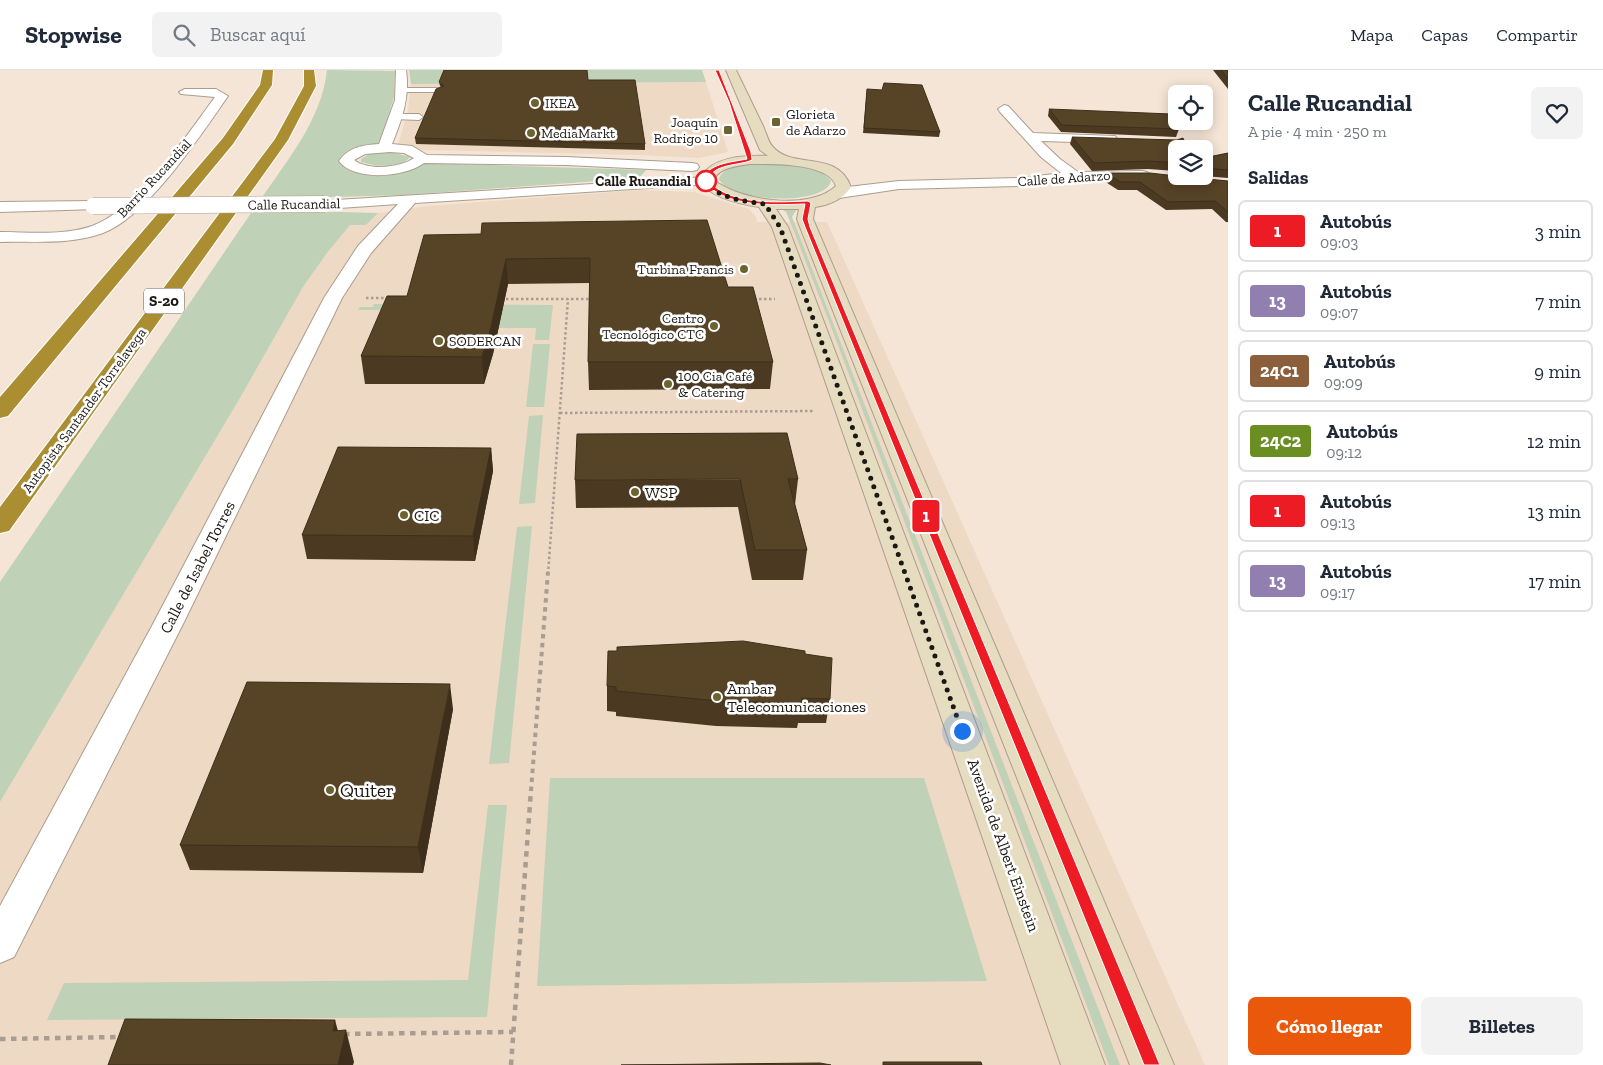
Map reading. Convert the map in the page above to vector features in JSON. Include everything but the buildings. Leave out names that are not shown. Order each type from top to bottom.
[{"type":"highway","points":[[0,410],[228,141],[266,85],[268,70]]},
{"type":"highway","name":"Autopista Santander-Torrelavega","points":[[0,525],[281,140],[310,86],[309,70]]},
{"type":"main road","points":[[731,70],[767,150],[786,161]]},
{"type":"main road","points":[[748,153],[786,161],[822,168],[840,177],[844,184],[839,193],[826,199],[808,203],[765,204],[724,195],[710,188],[709,176],[748,153]]},
{"type":"main road","points":[[808,203],[805,219],[808,227],[1152,1065]]},
{"type":"main road","name":"Avenida de Albert Einstein","points":[[765,204],[780,227],[1083,1065]]},
{"type":"street","points":[[384,148],[397,117],[403,90],[401,70]]},
{"type":"street","name":"Barrio Rucandial","points":[[0,237],[77,234],[98,230],[114,222],[140,197],[183,149],[222,96],[216,92],[185,92]]},
{"type":"street","points":[[1004,109],[1049,159],[1075,176]]},
{"type":"street","points":[[1031,137],[1127,140]]},
{"type":"street","points":[[421,158],[418,162],[406,167],[376,170],[358,168],[347,164],[346,161],[357,152],[384,148],[407,149],[420,155],[421,158],[672,164],[709,176]]},
{"type":"street","name":"Calle Rucandial","points":[[93,206],[325,204],[410,200],[709,176]]},
{"type":"street","name":"Calle de Adarzo","points":[[839,193],[899,185],[1024,182],[1075,176],[1158,176]]},
{"type":"street","name":"Calle de Adarzo","points":[[840,177],[899,185]]},
{"type":"street","name":"Calle de Isabel Torres","points":[[0,945],[168,624],[333,298],[364,250],[410,200]]},
{"type":"street","name":"Barrio Rucandial","points":[[0,207],[93,206]]},
{"type":"lane","points":[[403,90],[438,90]]},
{"type":"lane","points":[[397,117],[419,117]]},
{"type":"path","points":[[364,298],[394,298]]},
{"type":"path","points":[[500,299],[598,299]]},
{"type":"path","points":[[511,1065],[568,299]]},
{"type":"path","points":[[754,299],[806,299]]},
{"type":"path","points":[[560,413],[845,411]]},
{"type":"path","points":[[336,1034],[513,1032]]},
{"type":"path","points":[[0,1039],[128,1037]]},
{"type":"shaded area","points":[[706,82],[728,152],[699,158],[423,150],[398,145],[408,110],[411,84]]},
{"type":"shaded area","points":[[641,190],[694,192],[749,209],[756,217],[757,222],[827,222],[1205,1065],[0,1065],[0,802],[240,398],[303,287],[327,253],[350,225],[366,225],[378,213],[427,206]]},
{"type":"green space","points":[[327,70],[395,71],[394,97],[379,146],[357,151],[342,158],[339,162],[348,170],[360,172],[425,163],[646,170],[639,178],[405,195],[261,199],[311,122],[324,88]]},
{"type":"green space","points":[[409,70],[702,70],[706,82],[411,84]]},
{"type":"green space","points":[[391,152],[410,157],[400,164],[387,166],[361,162],[361,159],[369,154]]},
{"type":"green space","points":[[773,163],[797,165],[812,169],[820,172],[831,181],[825,189],[812,195],[796,198],[776,198],[757,197],[740,193],[726,187],[719,179],[722,173],[735,166]]},
{"type":"green space","points":[[798,207],[792,217],[1120,1065],[1109,1065],[833,332],[790,221],[786,212],[780,208]]},
{"type":"green space","points":[[251,213],[378,213],[366,225],[350,225],[303,287],[240,398],[0,802],[0,582]]},
{"type":"green space","points":[[374,304],[553,305],[549,340],[535,340],[536,328],[490,328],[494,310],[358,310],[360,307],[373,307]]},
{"type":"green space","points":[[533,344],[550,344],[544,407],[526,407]]},
{"type":"green space","points":[[543,415],[535,503],[519,504],[529,416]]},
{"type":"green space","points":[[532,526],[509,763],[489,764],[517,527]]},
{"type":"green space","points":[[550,778],[924,778],[987,981],[537,986]]},
{"type":"green space","points":[[488,805],[507,805],[487,1017],[47,1020],[64,983],[468,980]]},
{"type":"bus line","name":"1","points":[[717,70],[731,102],[749,152],[750,160],[721,166],[706,176],[706,181],[710,188],[736,199],[765,204],[808,203],[805,219],[808,227],[1152,1065]]},
{"type":"place","name":"IKEA","points":[[535,103]]},
{"type":"place","name":"Glorieta de Adarzo","points":[[776,122]]},
{"type":"place","name":"Joaquín Rodrigo 10","points":[[728,130]]},
{"type":"place","name":"MediaMarkt","points":[[531,133]]},
{"type":"place","name":"Calle Rucandial","points":[[706,181]]},
{"type":"place","name":"Turbina Francis","points":[[744,269]]},
{"type":"place","name":"Centro Tecnológico CTC","points":[[714,326]]},
{"type":"place","name":"SODERCAN","points":[[439,341]]},
{"type":"place","name":"100 Cia Café & Catering","points":[[668,384]]},
{"type":"place","name":"WSP","points":[[635,492]]},
{"type":"place","name":"CIC","points":[[404,515]]},
{"type":"place","name":"Ambar Telecomunicaciones","points":[[717,697]]},
{"type":"place","name":"Quiter","points":[[330,790]]},
{"type":"route","points":[[706,181],[710,188],[724,195],[765,204],[780,227],[962,731]]}]
